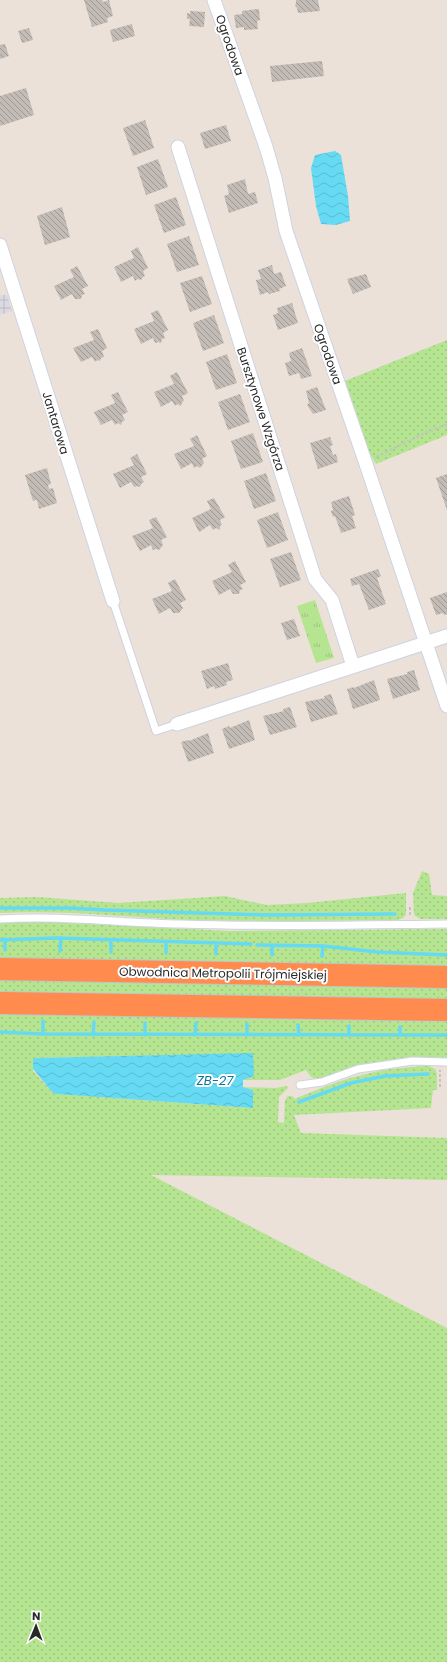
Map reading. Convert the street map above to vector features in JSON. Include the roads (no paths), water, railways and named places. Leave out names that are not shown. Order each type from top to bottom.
[{"type":"highway","name":"Obwodnica Metropolii Trójmiejskiej","points":[[0,969],[447,977]]},
{"type":"highway","points":[[0,1003],[447,1010]]},
{"type":"street","name":"Ogrodowa","points":[[214,0],[266,147],[275,178],[286,231],[447,706]]},
{"type":"street","name":"Bursztynowe Wzgórza","points":[[178,147],[315,579],[332,600],[353,666]]},
{"type":"street","name":"Jantarowa","points":[[0,245],[113,601]]},
{"type":"street","points":[[176,724],[447,636]]},
{"type":"lane","points":[[113,601],[156,731],[176,724]]},
{"type":"lane","points":[[0,919],[57,917],[238,926],[447,924]]},
{"type":"lane","points":[[300,1085],[322,1082],[358,1069],[386,1064],[412,1061],[444,1062]]},
{"type":"water","points":[[335,151],[341,155],[348,196],[350,221],[336,225],[321,224],[316,206],[311,168],[315,155]]},
{"type":"water","name":"ZB-27","points":[[253,1053],[254,1076],[243,1080],[243,1087],[253,1090],[253,1108],[56,1094],[52,1092],[33,1069],[33,1059],[35,1058]]},
{"type":"waterway","points":[[0,908],[69,908],[267,915],[395,914]]},
{"type":"waterway","points":[[0,940],[56,938],[251,944]]},
{"type":"waterway","points":[[60,951],[61,938]]},
{"type":"waterway","points":[[5,939],[5,950]]},
{"type":"waterway","points":[[111,940],[111,952]]},
{"type":"waterway","points":[[166,942],[166,953]]},
{"type":"waterway","points":[[216,943],[216,954]]},
{"type":"waterway","points":[[257,945],[323,946],[377,952],[447,955]]},
{"type":"waterway","points":[[272,945],[272,955]]},
{"type":"waterway","points":[[322,956],[323,946]]},
{"type":"waterway","points":[[43,1021],[43,1034]]},
{"type":"waterway","points":[[93,1035],[94,1022]]},
{"type":"waterway","points":[[145,1023],[145,1035]]},
{"type":"waterway","points":[[195,1035],[196,1023]]},
{"type":"waterway","points":[[247,1024],[247,1035]]},
{"type":"waterway","points":[[298,1025],[299,1035]]},
{"type":"waterway","points":[[349,1026],[349,1035]]},
{"type":"waterway","points":[[400,1027],[400,1035]]},
{"type":"waterway","points":[[0,1032],[43,1034],[447,1035]]},
{"type":"waterway","points":[[299,1102],[351,1083],[385,1076],[428,1074]]}]
